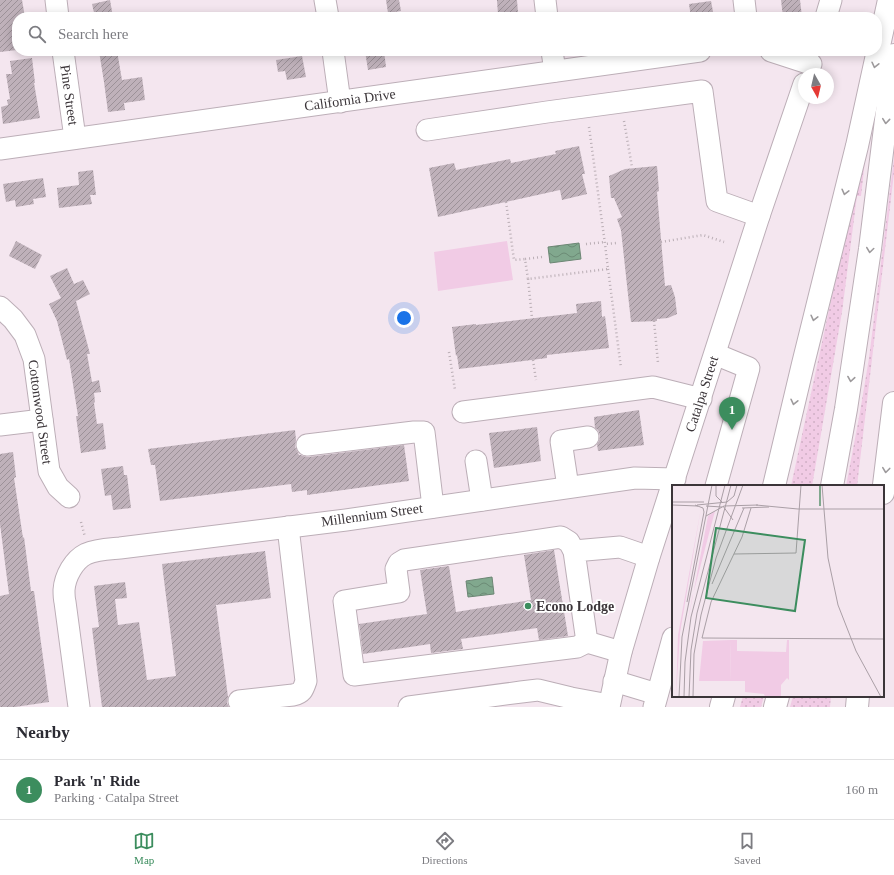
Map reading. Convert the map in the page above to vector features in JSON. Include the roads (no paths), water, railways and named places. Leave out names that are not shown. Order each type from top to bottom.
[{"type":"highway","points":[[882,32],[889,0]]},
{"type":"highway","points":[[832,485],[847,402],[869,256],[894,55]]},
{"type":"highway","points":[[774,485],[802,364],[857,146],[877,56]]},
{"type":"highway","points":[[884,485],[894,403]]},
{"type":"highway","points":[[721,707],[724,697]]},
{"type":"highway","points":[[726,707],[727,697]]},
{"type":"highway","points":[[775,707],[778,697]]},
{"type":"highway","points":[[857,707],[858,697]]},
{"type":"street","points":[[56,0],[57,12]]},
{"type":"street","points":[[325,0],[327,12]]},
{"type":"street","points":[[545,0],[546,12]]},
{"type":"street","points":[[744,0],[745,12]]},
{"type":"street","points":[[827,12],[831,0]]},
{"type":"street","name":"Pine Street","points":[[64,56],[75,138]]},
{"type":"street","points":[[334,56],[340,102]]},
{"type":"street","points":[[553,56],[555,71]]},
{"type":"street","name":"California Drive","points":[[0,149],[664,56]]},
{"type":"street","points":[[788,56],[811,63]]},
{"type":"street","points":[[427,130],[702,91],[717,201],[759,216]]},
{"type":"street","name":"Catalpa Street","points":[[673,485],[759,216],[798,102]]},
{"type":"street","name":"Cottonwood Street","points":[[0,307],[13,319],[25,335],[34,359],[49,471],[58,487],[69,497]]},
{"type":"street","points":[[715,354],[749,368],[716,485]]},
{"type":"street","points":[[463,412],[653,387],[701,398]]},
{"type":"street","points":[[0,425],[42,420]]},
{"type":"street","points":[[308,445],[424,432],[433,507]]},
{"type":"street","points":[[568,487],[561,441],[588,437]]},
{"type":"street","points":[[476,461],[482,500]]},
{"type":"street","name":"Millennium Street","points":[[79,707],[64,590],[66,579],[73,566],[87,554],[97,551],[346,520],[635,478],[675,479]]},
{"type":"street","name":"Catalpa Street","points":[[609,706],[621,652],[649,557],[672,488]]},
{"type":"street","points":[[239,701],[293,695],[299,693],[303,689],[306,681],[288,527]]},
{"type":"street","points":[[587,642],[574,551],[569,542],[561,537],[404,560],[399,563],[396,569],[399,592],[344,601],[354,675],[577,647],[587,642],[621,652]]},
{"type":"street","points":[[574,551],[620,547],[649,557]]},
{"type":"street","points":[[614,681],[656,700],[672,642]]},
{"type":"street","points":[[409,707],[538,690],[609,706]]},
{"type":"water","points":[[579,243],[581,259],[550,263],[548,247]]},
{"type":"water","points":[[492,577],[494,594],[468,597],[466,581]]},
{"type":"place","name":"Park 'n' Ride","points":[[732,430]]},
{"type":"place","name":"Econo Lodge","points":[[528,606]]}]
